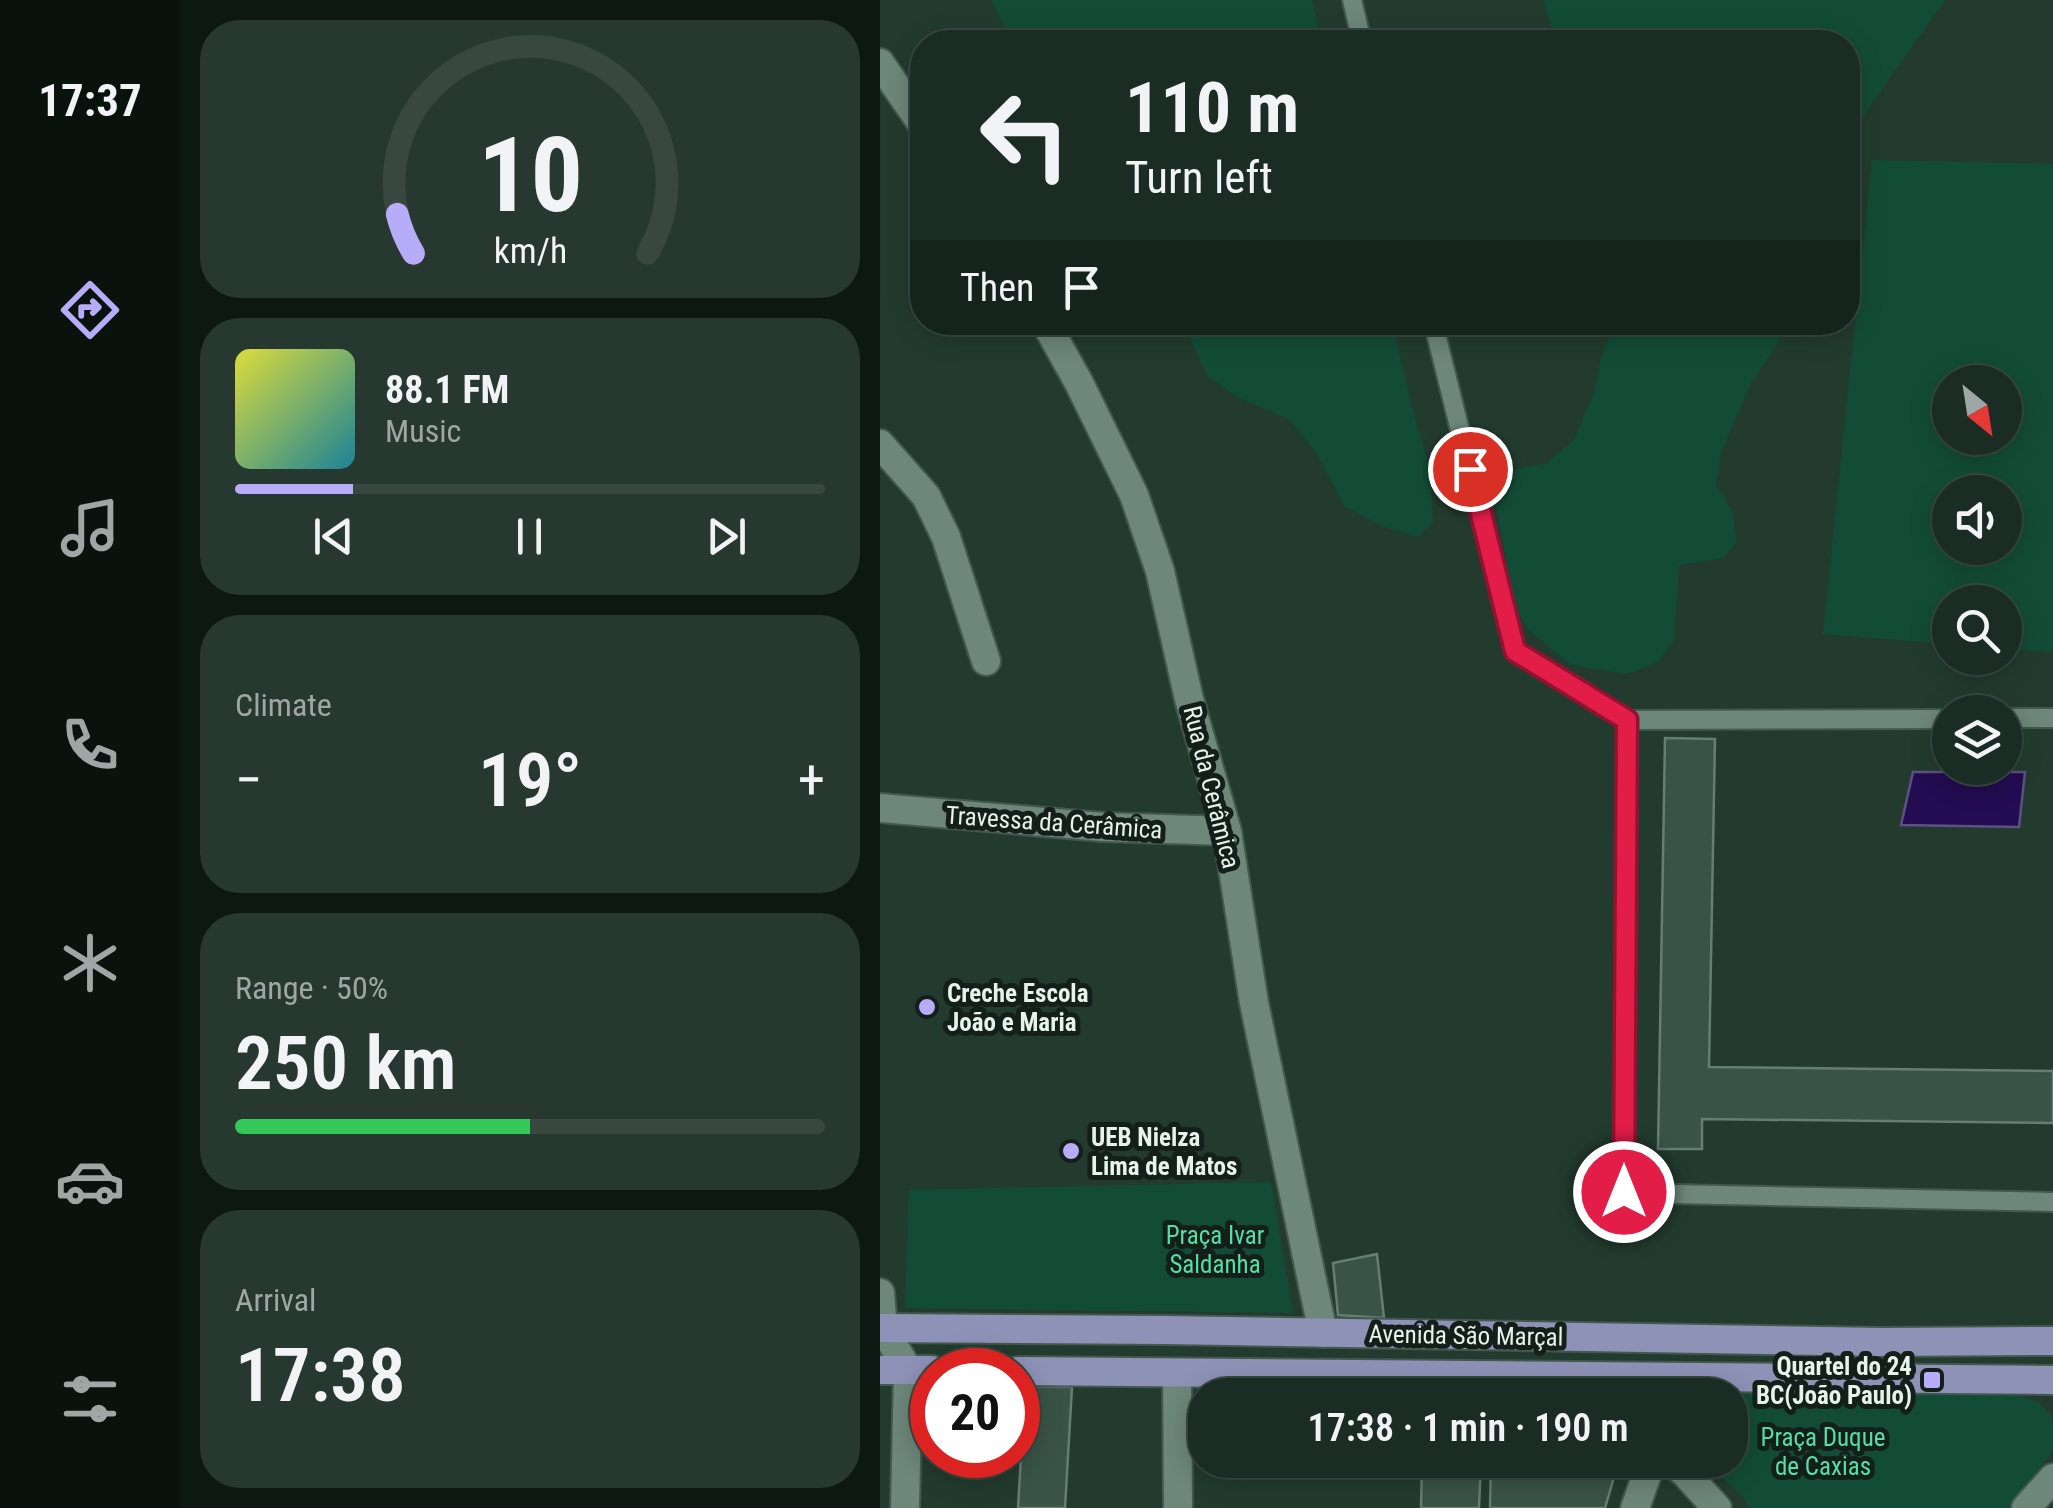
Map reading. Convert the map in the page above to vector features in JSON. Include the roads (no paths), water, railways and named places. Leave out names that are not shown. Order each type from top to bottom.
[{"type":"main road","name":"Avenida São Marçal","points":[[881,1328],[2053,1341]]},
{"type":"main road","name":"Avenida São Marçal","points":[[1040,1371],[1344,1378]]},
{"type":"main road","name":"Avenida São Marçal","points":[[1748,1385],[2053,1380]]},
{"type":"street","points":[[880,63],[910,107]]},
{"type":"street","name":"Rua da Cerâmica","points":[[1052,335],[1134,495],[1160,571],[1189,700],[1228,830],[1254,1003],[1322,1333]]},
{"type":"street","points":[[880,444],[926,496],[946,537],[986,661]]},
{"type":"street","name":"Travessa da Cerâmica","points":[[880,808],[1102,827],[1228,830]]},
{"type":"street","points":[[880,1294],[881,1328],[907,1370],[905,1508]]},
{"type":"street","points":[[1177,1374],[1178,1508]]},
{"type":"street","points":[[1635,1508],[1646,1478]]},
{"type":"street","points":[[1690,1478],[1716,1508]]},
{"type":"street","points":[[2026,1508],[2053,1478]]},
{"type":"lane","points":[[1352,0],[1359,30]]},
{"type":"lane","points":[[1436,335],[1515,651],[1627,720],[1932,718]]},
{"type":"lane","points":[[2022,718],[2053,718]]},
{"type":"lane","points":[[1627,720],[1624,1192],[2053,1202]]},
{"type":"place","name":"Creche Escola João e Maria","points":[[927,1007]]},
{"type":"place","name":"UEB Nielza Lima de Matos","points":[[1071,1151]]},
{"type":"place","name":"Quartel do 24 BC(João Paulo)","points":[[1932,1380]]},
{"type":"park label","name":"Praça Ivar Saldanha","points":[[1215,1250]]},
{"type":"park label","name":"Praça Duque de Caxias","points":[[1823,1452]]}]
